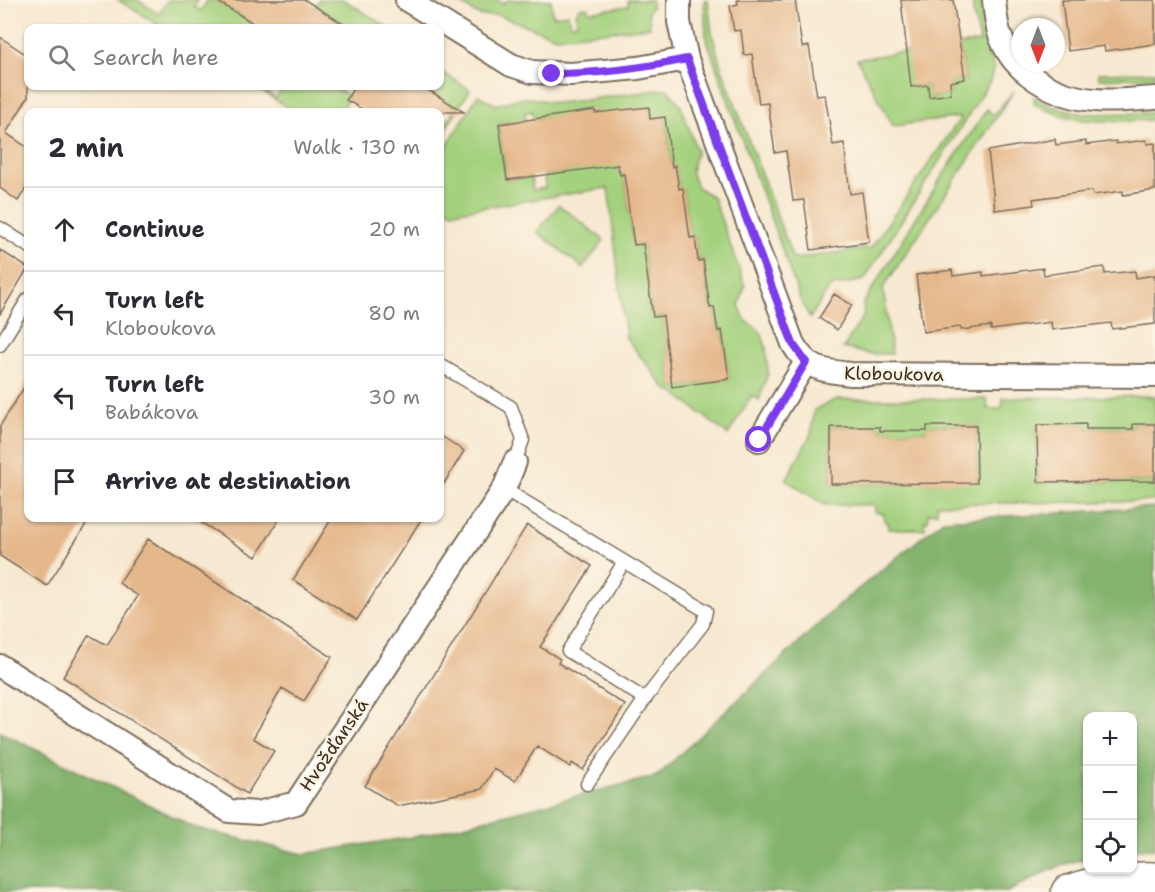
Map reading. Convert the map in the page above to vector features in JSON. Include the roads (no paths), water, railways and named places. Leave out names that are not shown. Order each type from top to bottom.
[{"type":"highway","points":[[1068,892],[1108,881],[1134,878],[1155,879]]},
{"type":"street","points":[[407,0],[511,65],[532,72],[571,74],[638,68],[687,59]]},
{"type":"street","points":[[679,0],[680,22],[687,59],[793,344],[806,362],[759,440]]},
{"type":"street","points":[[994,0],[999,33],[1006,48],[1017,62],[1043,85],[1075,97],[1096,100],[1155,98]]},
{"type":"street","name":"Kloboukova","points":[[806,362],[827,371],[851,374],[1155,376]]},
{"type":"street","name":"Hvožďanská","points":[[0,666],[229,811],[258,813],[296,803],[504,489],[514,462]]},
{"type":"lane","points":[[0,228],[24,243]]},
{"type":"lane","points":[[0,345],[24,306]]},
{"type":"lane","points":[[444,367],[510,407],[523,440],[514,462]]},
{"type":"lane","points":[[504,489],[706,611],[703,624],[645,699],[587,784]]},
{"type":"lane","points":[[624,561],[568,651],[645,699]]}]
